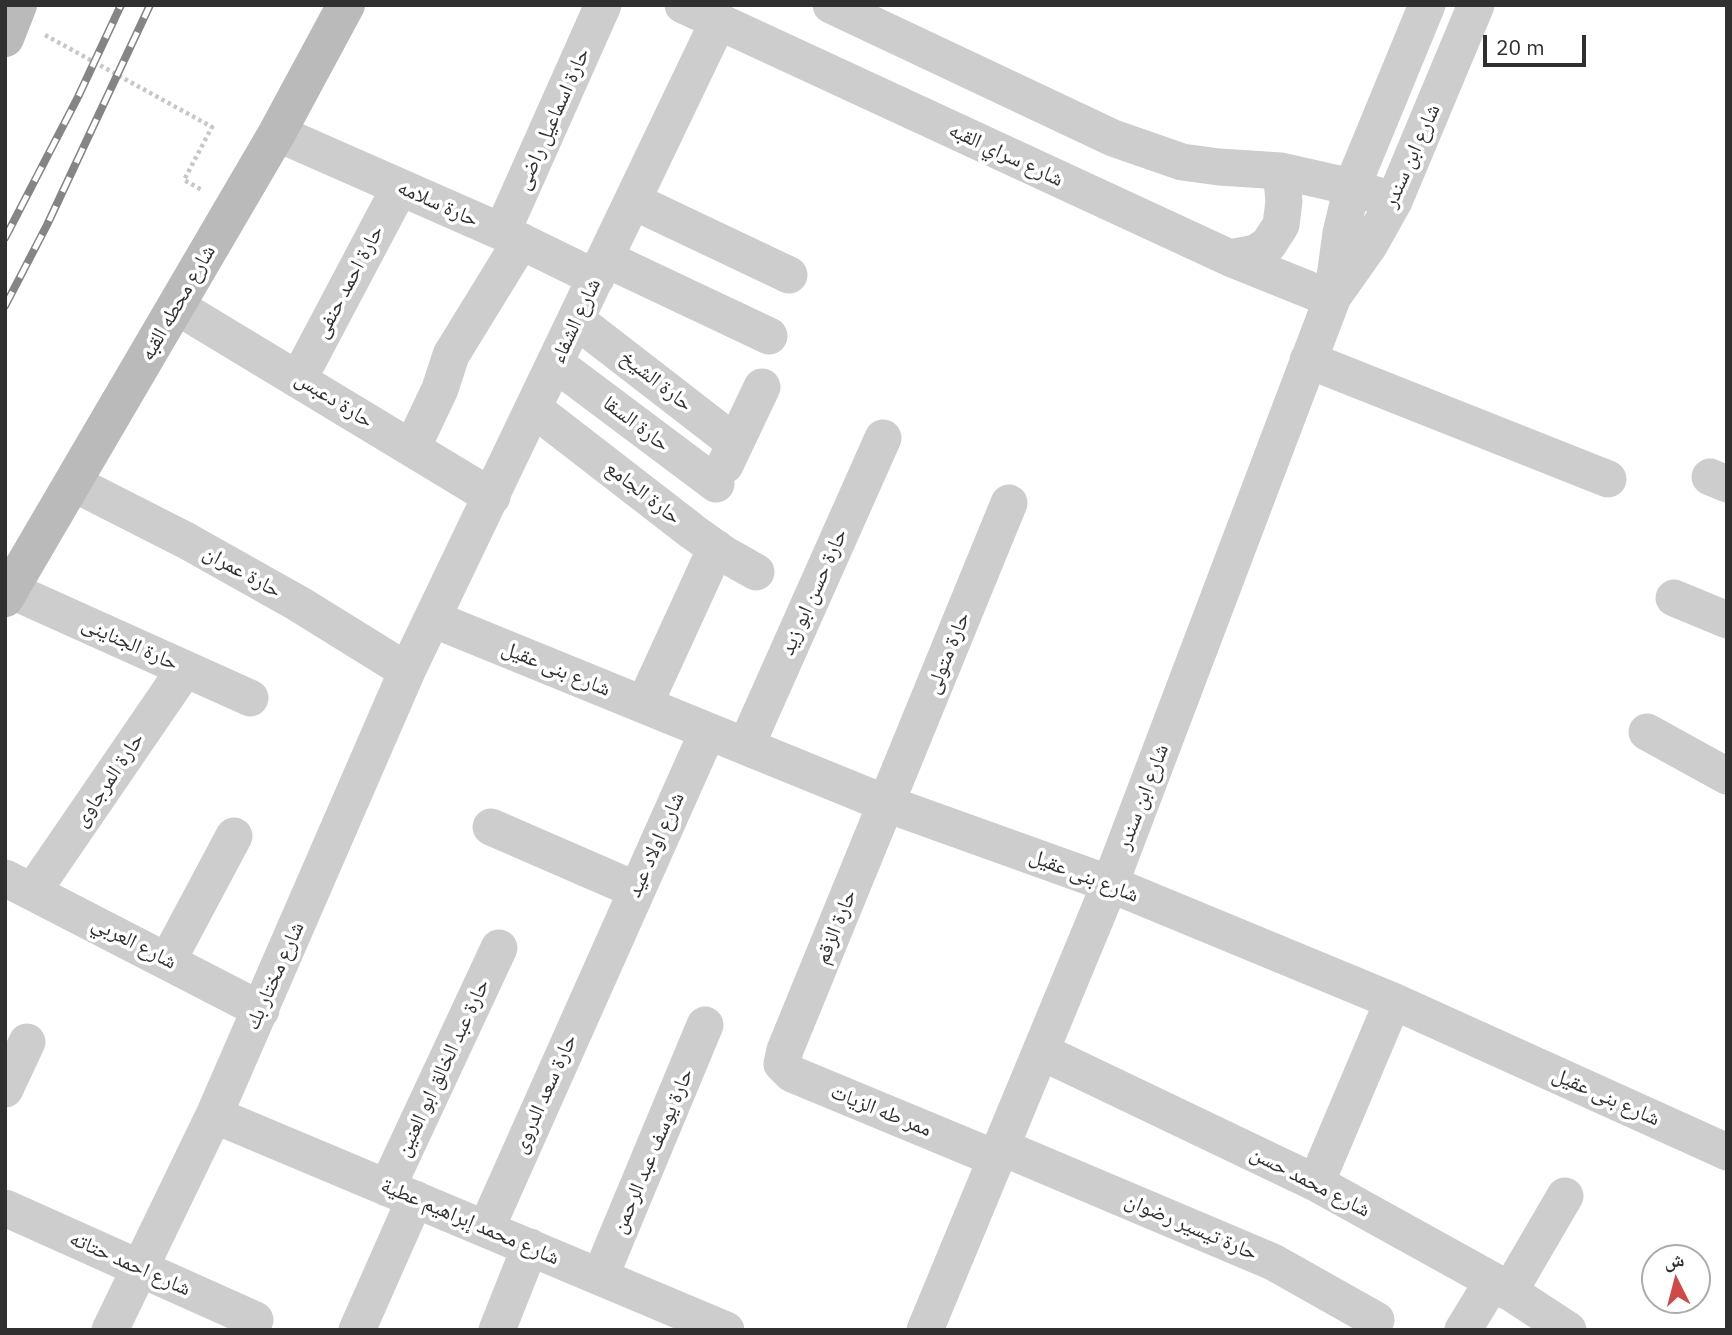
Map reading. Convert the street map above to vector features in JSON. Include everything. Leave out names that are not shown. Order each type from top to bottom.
[{"type":"main road","name":"شارع محطه القبه","points":[[8,594],[277,133],[346,5]]},
{"type":"street","name":"حارة اسماعيل راضى","points":[[412,448],[440,389],[451,355],[512,237],[603,5]]},
{"type":"street","name":"شارع سراي القبه","points":[[683,5],[1230,258],[1332,299]]},
{"type":"street","points":[[831,5],[1113,138],[1182,162],[1281,171],[1352,187],[1394,201]]},
{"type":"street","name":"شارع ابن سندر","points":[[1332,299],[1341,233],[1352,187],[1427,5]]},
{"type":"street","name":"شارع ابن سندر","points":[[929,1328],[1110,884],[1332,299],[1370,244],[1394,201],[1476,5]]},
{"type":"street","name":"شارع الشفاء","points":[[433,619],[718,22]]},
{"type":"street","name":"حارة سلامه","points":[[277,133],[512,237],[601,268],[769,337]]},
{"type":"street","points":[[1230,258],[1256,253],[1268,245],[1281,225],[1284,201],[1281,171]]},
{"type":"street","name":"حارة احمد حنفى","points":[[299,378],[400,187]]},
{"type":"street","points":[[633,201],[789,275]]},
{"type":"street","name":"حارة دعبس","points":[[176,306],[492,497]]},
{"type":"street","name":"حارة الشيخ","points":[[576,320],[735,443]]},
{"type":"street","points":[[1308,360],[1608,479]]},
{"type":"street","name":"حارة السقا","points":[[556,364],[716,484]]},
{"type":"street","points":[[644,705],[705,540],[716,484],[762,387]]},
{"type":"street","name":"حارة الجامع","points":[[534,409],[705,540],[756,572]]},
{"type":"street","name":"حارة حسن ابو زيد","points":[[746,747],[883,438]]},
{"type":"street","name":"حارة عمران","points":[[73,483],[299,604],[407,671]]},
{"type":"street","name":"حارة متولى","points":[[887,804],[1009,503]]},
{"type":"street","name":"حارة الجناينى","points":[[8,594],[186,668],[250,698]]},
{"type":"street","points":[[1674,598],[1727,620]]},
{"type":"street","name":"شارع بنى عقيل","points":[[433,619],[887,804],[1110,884],[1393,1001],[1727,1152]]},
{"type":"street","name":"شارع مختار بك","points":[[110,1330],[214,1115],[407,671],[433,619]]},
{"type":"street","name":"حارة المرجاوى","points":[[19,885],[186,668]]},
{"type":"street","name":"شارع اولاد عيد","points":[[605,960],[708,731]]},
{"type":"street","points":[[1647,732],[1727,776]]},
{"type":"street","name":"حارة الزقم","points":[[785,1050],[887,804]]},
{"type":"street","points":[[491,827],[636,890]]},
{"type":"street","points":[[168,960],[234,836]]},
{"type":"street","name":"شارع العربي","points":[[19,885],[261,1010]]},
{"type":"street","name":"حارة عبد الخالق ابو العنين","points":[[357,1330],[401,1193],[499,948]]},
{"type":"street","name":"حارة سعد الدروى","points":[[486,1229],[605,960]]},
{"type":"street","points":[[1316,1183],[1393,1001]]},
{"type":"street","name":"حارة يوسف عبد الرحمن","points":[[600,1277],[705,1026]]},
{"type":"street","points":[[5,1089],[27,1042]]},
{"type":"street","name":"ممر طه الزيات","points":[[785,1050],[782,1064],[792,1074],[999,1153]]},
{"type":"street","name":"شارع محمد حسن","points":[[1042,1052],[1316,1183],[1501,1286],[1568,1330]]},
{"type":"street","name":"شارع محمد إبراهيم عطية","points":[[214,1115],[726,1330]]},
{"type":"street","name":"حارة تيسير رضوان","points":[[999,1153],[1273,1262],[1376,1320]]},
{"type":"street","points":[[1463,1330],[1501,1286],[1565,1196]]},
{"type":"street","name":"شارع احمد حتاته","points":[[5,1208],[255,1320]]},
{"type":"street","points":[[497,1330],[530,1247]]},
{"type":"path","points":[[19,24],[212,127],[184,180]]},
{"type":"railway","points":[[5,238],[78,97],[121,5]]},
{"type":"railway","points":[[5,306],[47,225],[150,5]]}]
